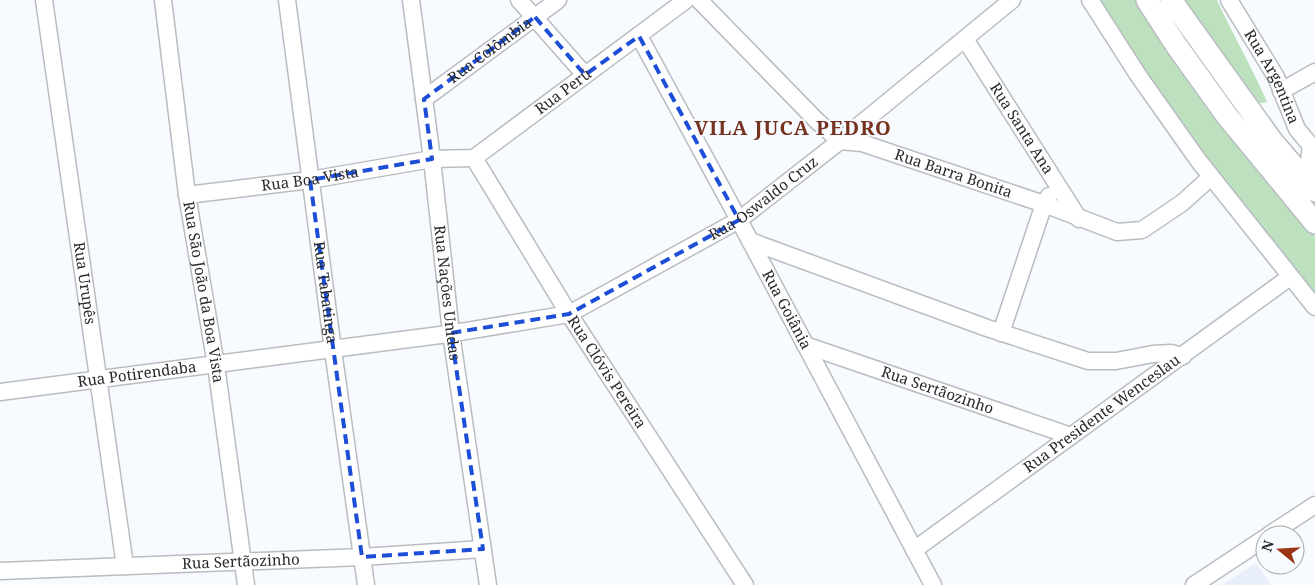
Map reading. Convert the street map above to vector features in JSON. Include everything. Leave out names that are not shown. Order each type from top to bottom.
[{"type":"main road","points":[[1147,0],[1176,45],[1227,116],[1315,224]]},
{"type":"main road","points":[[1171,0],[1272,141],[1312,188]]},
{"type":"main road","points":[[1312,188],[1314,150]]},
{"type":"street","name":"Rua Urupês","points":[[44,0],[124,566]]},
{"type":"street","name":"Rua São João da Boa Vista","points":[[163,0],[187,195],[216,365],[246,585]]},
{"type":"street","name":"Rua Tabatinga","points":[[287,0],[332,350],[366,585]]},
{"type":"street","name":"Rua Nações Unidas","points":[[411,0],[432,159],[451,333],[488,585]]},
{"type":"street","points":[[519,0],[585,75]]},
{"type":"street","name":"Rua Colômbia","points":[[424,99],[558,0]]},
{"type":"street","name":"Rua Perú","points":[[474,158],[686,0]]},
{"type":"street","points":[[700,0],[817,121],[840,141]]},
{"type":"street","name":"Rua Oswaldo Cruz","points":[[569,314],[739,220],[840,141],[1012,0]]},
{"type":"street","points":[[1090,0],[1138,75],[1211,177],[1315,307]]},
{"type":"street","name":"Rua Argentina","points":[[1229,0],[1276,78],[1297,129],[1314,150]]},
{"type":"street","name":"Rua Goiânia","points":[[639,36],[933,585]]},
{"type":"street","name":"Rua Santa Ana","points":[[965,39],[1079,219]]},
{"type":"street","points":[[1281,91],[1315,72]]},
{"type":"street","name":"Rua Barra Bonita","points":[[840,141],[862,143],[1044,204],[1117,232],[1142,230],[1182,203],[1211,177]]},
{"type":"street","points":[[432,159],[474,158]]},
{"type":"street","name":"Rua Clóvis Pereira","points":[[474,158],[569,314],[745,585]]},
{"type":"street","name":"Rua Boa Vista","points":[[187,195],[310,180],[432,159]]},
{"type":"street","points":[[1002,333],[1044,204],[1054,188],[1052,175]]},
{"type":"street","points":[[750,241],[1002,333],[1088,361],[1116,361],[1153,354],[1171,353],[1183,356]]},
{"type":"street","name":"Rua Presidente Wenceslau","points":[[914,550],[1290,277]]},
{"type":"street","name":"Rua Potirendaba","points":[[0,392],[332,350],[569,314]]},
{"type":"street","name":"Rua Sertãozinho","points":[[805,345],[1071,436]]},
{"type":"street","points":[[1285,525],[1315,505]]},
{"type":"street","points":[[1194,585],[1255,545]]},
{"type":"street","name":"Rua Sertãozinho","points":[[0,571],[362,557],[483,548]]},
{"type":"highlighted area","points":[[535,17],[585,75],[639,36],[739,220],[569,314],[451,333],[483,549],[362,557],[310,180],[432,159],[424,99]]},
{"type":"shaded area","points":[[1255,564],[1255,575],[1264,575],[1271,585],[1222,585]]},
{"type":"green space","points":[[1098,0],[1140,0],[1285,199],[1315,236],[1315,293],[1209,161],[1147,77]]},
{"type":"green space","points":[[1182,0],[1217,0],[1267,102],[1256,104]]},
{"type":"district","name":"VILA JUCA PEDRO","points":[[793,128]]}]
